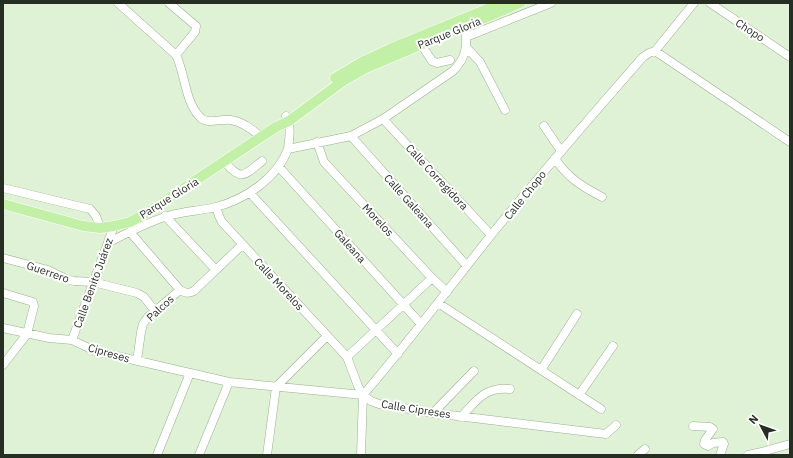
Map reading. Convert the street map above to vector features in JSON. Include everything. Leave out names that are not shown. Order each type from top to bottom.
[{"type":"main road","name":"Parque Gloria","points":[[3,204],[83,226],[100,228],[130,222],[145,214],[225,162],[343,81],[366,68],[421,44],[502,3]]},
{"type":"main road","name":"Parque Gloria","points":[[287,119],[338,75],[362,62],[390,49],[520,3]]},
{"type":"street","points":[[118,3],[176,55],[180,63],[190,98],[199,117],[205,121],[230,120],[240,123],[261,137]]},
{"type":"street","points":[[169,3],[196,26],[195,32],[176,55]]},
{"type":"street","points":[[466,37],[551,3]]},
{"type":"street","name":"Calle Chopo","points":[[363,395],[398,354],[555,158],[644,57],[655,51],[694,3]]},
{"type":"street","name":"Chopo","points":[[710,3],[790,57]]},
{"type":"street","points":[[288,149],[351,136],[383,119],[453,71],[460,64],[466,47],[466,37],[463,23]]},
{"type":"street","points":[[421,44],[432,61],[437,62],[450,60]]},
{"type":"street","points":[[466,47],[480,62],[505,110]]},
{"type":"street","points":[[655,51],[790,142]]},
{"type":"street","points":[[108,242],[165,216],[216,207],[250,193],[279,167],[288,149],[290,135],[287,119]]},
{"type":"street","name":"Calle Corregidora","points":[[383,119],[492,235]]},
{"type":"street","points":[[544,126],[561,151]]},
{"type":"street","name":"Calle Galeana","points":[[351,136],[467,266]]},
{"type":"street","name":"Morelos","points":[[317,142],[324,162],[432,278],[447,292]]},
{"type":"street","points":[[555,158],[563,170],[572,179],[602,197]]},
{"type":"street","points":[[225,162],[232,171],[237,174],[248,172],[262,162]]},
{"type":"street","name":"Galeana","points":[[279,167],[421,324]]},
{"type":"street","points":[[3,188],[90,209],[96,216],[100,228]]},
{"type":"street","points":[[250,193],[398,354]]},
{"type":"street","name":"Calle Morelos","points":[[216,207],[222,222],[242,245],[348,357],[358,386],[363,395]]},
{"type":"street","points":[[165,216],[216,270]]},
{"type":"street","name":"Calle Benito Juárez","points":[[72,340],[114,226]]},
{"type":"street","points":[[130,232],[180,290]]},
{"type":"street","name":"Palcos","points":[[137,362],[140,332],[148,317],[180,290],[184,293],[194,291],[242,245]]},
{"type":"street","name":"Guerrero","points":[[3,258],[48,270],[70,280],[93,282],[141,294],[155,311]]},
{"type":"street","points":[[348,357],[432,278]]},
{"type":"street","points":[[3,293],[33,302],[34,306],[27,334],[3,365]]},
{"type":"street","points":[[438,303],[601,409]]},
{"type":"street","points":[[541,370],[577,314]]},
{"type":"street","name":"Cipreses","points":[[3,328],[49,338],[72,340],[95,351],[137,362],[190,373]]},
{"type":"street","points":[[268,455],[276,387],[327,336]]},
{"type":"street","points":[[579,395],[613,346]]},
{"type":"street","points":[[433,413],[474,371]]},
{"type":"street","points":[[157,455],[190,373]]},
{"type":"street","name":"Calle Cipreses","points":[[190,373],[229,382],[363,395],[371,401],[379,404],[433,413],[606,434],[616,425]]},
{"type":"street","points":[[199,455],[229,382]]},
{"type":"street","points":[[461,416],[481,395],[499,388],[510,389]]},
{"type":"street","points":[[361,455],[363,395]]},
{"type":"street","points":[[693,426],[710,427],[713,429],[705,440],[704,444],[708,446],[714,443],[722,442],[724,444],[720,455]]},
{"type":"street","points":[[748,455],[762,454],[790,444]]},
{"type":"street","points":[[638,455],[645,449]]}]
